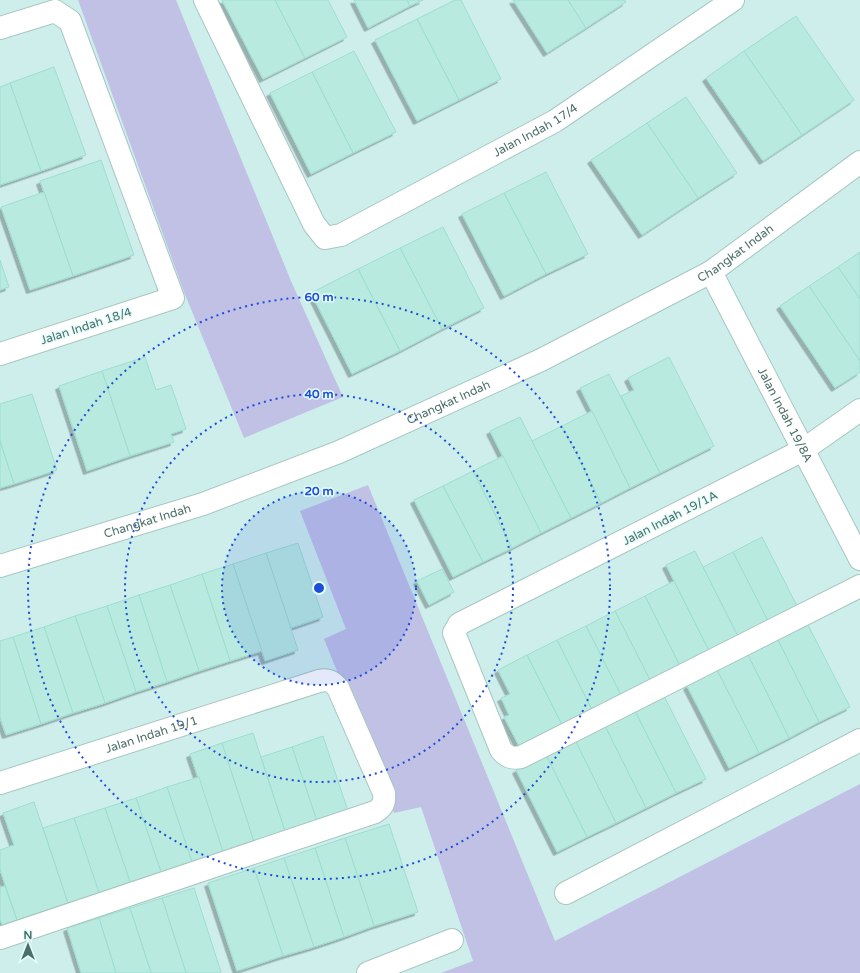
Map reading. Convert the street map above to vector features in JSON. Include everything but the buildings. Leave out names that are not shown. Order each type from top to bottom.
[{"type":"street","name":"Jalan Indah 17/4","points":[[205,0],[314,224],[325,238],[341,235],[555,121],[733,0]]},
{"type":"street","name":"Jalan Indah 18/4","points":[[0,28],[55,10],[70,21],[173,298],[0,354]]},
{"type":"street","name":"Changkat Indah","points":[[0,566],[203,504],[340,452],[541,360],[711,272],[860,162]]},
{"type":"street","name":"Jalan Indah 19/8A","points":[[711,272],[860,559]]},
{"type":"street","name":"Jalan Indah 19/1A","points":[[860,410],[803,450],[459,624],[454,633],[501,750],[506,756],[514,758],[528,753],[860,586]]},
{"type":"street","name":"Jalan Indah 19/1","points":[[0,783],[326,680],[334,683],[338,688],[384,793],[385,801],[381,808],[367,814],[0,938]]},
{"type":"street","points":[[566,893],[860,740]]},
{"type":"street","points":[[368,973],[452,940]]},
{"type":"shaded area","points":[[0,0],[860,0],[860,973],[0,973]]},
{"type":"shaded area","points":[[78,0],[176,0],[291,281],[343,397],[244,438],[184,292]]},
{"type":"shaded area","points":[[368,485],[555,941],[860,784],[860,973],[441,973],[473,961],[421,807],[394,813],[324,639],[346,629],[300,511]]}]
